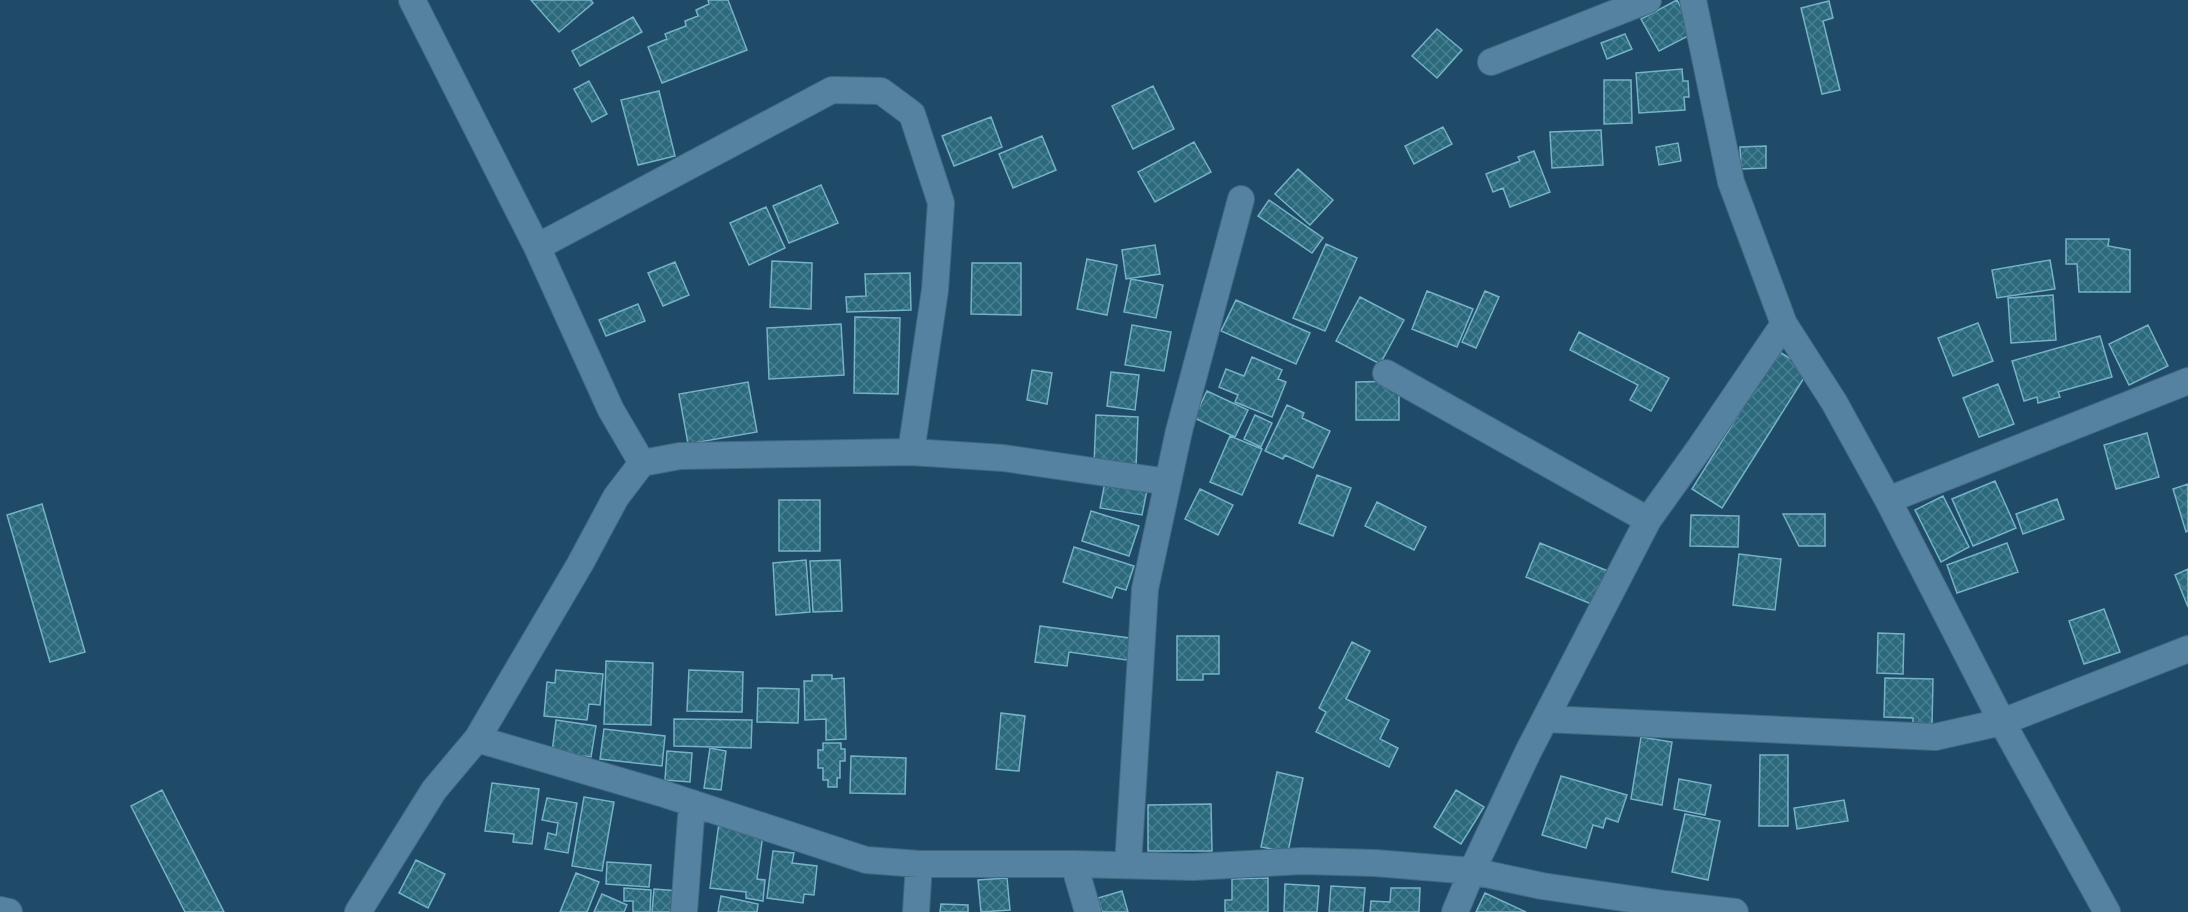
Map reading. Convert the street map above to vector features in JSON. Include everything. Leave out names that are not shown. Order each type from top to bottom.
[{"type":"street","points":[[412,0],[537,247],[611,410],[642,463]]},
{"type":"street","points":[[1491,62],[1648,0]]},
{"type":"street","points":[[1693,0],[1731,182],[1784,324],[1834,402],[1888,500],[2002,722],[2107,912]]},
{"type":"street","points":[[537,247],[832,90],[881,91],[912,114],[941,203],[935,290],[911,452]]},
{"type":"street","points":[[1128,865],[1145,589],[1179,431],[1241,199]]},
{"type":"street","points":[[1455,912],[1472,871],[1545,719],[1648,520],[1784,324]]},
{"type":"street","points":[[1386,373],[1648,520]]},
{"type":"street","points":[[1888,500],[2188,381]]},
{"type":"street","points":[[358,912],[434,790],[477,739],[580,564],[616,497],[642,463],[680,456],[911,452],[1003,458],[1168,482]]},
{"type":"street","points":[[1545,719],[1935,737],[2002,722],[2188,649]]},
{"type":"street","points":[[477,739],[692,803],[866,860],[920,864],[1193,867],[1302,861],[1376,863],[1472,871],[1542,886],[1735,912]]},
{"type":"street","points":[[684,912],[692,803]]},
{"type":"street","points":[[916,912],[920,864]]},
{"type":"street","points":[[1074,864],[1088,912]]},
{"type":"street","points":[[0,910],[9,912]]},
{"type":"building","points":[[531,0],[591,0],[593,3],[559,32]]},
{"type":"building","points":[[708,0],[728,0],[747,50],[662,83],[648,47],[667,39],[665,34],[686,26],[685,21],[698,16],[696,10],[709,4]]},
{"type":"building","points":[[1677,0],[1694,33],[1659,51],[1641,19]]},
{"type":"building","points":[[1829,1],[1833,18],[1823,21],[1840,90],[1822,94],[1801,8]]},
{"type":"building","points":[[633,17],[642,32],[580,66],[572,51]]},
{"type":"building","points":[[1437,29],[1462,50],[1437,78],[1412,56]]},
{"type":"building","points":[[1625,34],[1632,49],[1607,59],[1601,43]]},
{"type":"building","points":[[1682,69],[1683,81],[1688,81],[1689,97],[1684,97],[1685,110],[1639,113],[1636,73]]},
{"type":"building","points":[[1604,80],[1631,80],[1632,123],[1604,124]]},
{"type":"building","points":[[589,81],[607,114],[592,122],[574,89]]},
{"type":"building","points":[[1153,86],[1174,129],[1133,149],[1112,106]]},
{"type":"building","points":[[659,91],[675,156],[638,165],[621,100]]},
{"type":"building","points":[[991,117],[1002,147],[954,166],[942,136]]},
{"type":"building","points":[[1443,127],[1452,144],[1414,164],[1405,146]]},
{"type":"building","points":[[1601,130],[1603,165],[1552,168],[1550,132]]},
{"type":"building","points":[[1042,136],[1056,170],[1013,188],[999,154]]},
{"type":"building","points":[[1194,142],[1211,172],[1155,202],[1138,172]]},
{"type":"building","points":[[1678,143],[1681,161],[1659,165],[1656,147]]},
{"type":"building","points":[[1766,146],[1766,168],[1741,169],[1740,147]]},
{"type":"building","points":[[1534,151],[1550,192],[1510,207],[1503,188],[1493,192],[1486,174],[1520,161],[1518,157]]},
{"type":"building","points":[[1298,169],[1333,200],[1310,225],[1275,194]]},
{"type":"building","points":[[821,185],[838,223],[789,243],[773,206]]},
{"type":"building","points":[[1269,200],[1323,238],[1312,253],[1258,216]]},
{"type":"building","points":[[766,207],[785,248],[749,265],[730,223]]},
{"type":"building","points":[[2066,239],[2109,239],[2108,246],[2130,250],[2130,292],[2079,292],[2077,264],[2066,264]]},
{"type":"building","points":[[1326,244],[1357,258],[1325,331],[1293,318]]},
{"type":"building","points":[[1155,245],[1160,274],[1126,279],[1122,250]]},
{"type":"building","points":[[1087,259],[1117,265],[1107,315],[1077,309]]},
{"type":"building","points":[[2050,260],[2055,289],[1997,298],[1992,270]]},
{"type":"building","points":[[772,261],[812,263],[811,309],[770,307]]},
{"type":"building","points":[[675,262],[689,295],[663,306],[648,273]]},
{"type":"building","points":[[972,263],[1021,263],[1021,315],[971,314]]},
{"type":"building","points":[[910,273],[911,310],[847,312],[846,297],[866,296],[865,274]]},
{"type":"building","points":[[1131,279],[1163,285],[1156,318],[1124,312]]},
{"type":"building","points":[[1427,291],[1473,309],[1457,347],[1412,329]]},
{"type":"building","points":[[1485,291],[1499,297],[1476,348],[1462,342]]},
{"type":"building","points":[[2053,295],[2056,340],[2011,343],[2008,298]]},
{"type":"building","points":[[1360,297],[1404,320],[1380,364],[1336,341]]},
{"type":"building","points":[[1236,300],[1310,333],[1296,364],[1221,331]]},
{"type":"building","points":[[638,304],[645,321],[606,336],[599,320]]},
{"type":"building","points":[[855,317],[900,318],[898,394],[854,393]]},
{"type":"building","points":[[1978,323],[1993,361],[1953,376],[1938,338]]},
{"type":"building","points":[[841,324],[844,375],[769,379],[767,328]]},
{"type":"building","points":[[1132,325],[1171,332],[1164,371],[1125,365]]},
{"type":"building","points":[[2148,325],[2168,366],[2129,385],[2109,344]]},
{"type":"building","points":[[1579,332],[1669,378],[1651,411],[1630,400],[1638,385],[1570,350]]},
{"type":"building","points":[[2100,336],[2112,377],[2058,392],[2060,397],[2038,403],[2037,397],[2024,401],[2012,361]]},
{"type":"building","points":[[1778,351],[1809,370],[1722,508],[1692,489]]},
{"type":"building","points":[[1252,357],[1282,370],[1278,379],[1286,382],[1272,417],[1235,402],[1238,395],[1219,387],[1226,369],[1244,376]]},
{"type":"building","points":[[1032,370],[1052,373],[1047,404],[1027,400]]},
{"type":"building","points":[[1111,372],[1139,375],[1135,410],[1107,406]]},
{"type":"building","points":[[1399,381],[1399,420],[1356,420],[1356,382]]},
{"type":"building","points":[[748,382],[757,432],[688,444],[679,394]]},
{"type":"building","points":[[1998,384],[2014,424],[1979,437],[1963,398]]},
{"type":"building","points":[[1207,391],[1248,410],[1235,437],[1194,418]]},
{"type":"building","points":[[1287,405],[1304,413],[1302,418],[1330,431],[1313,468],[1285,455],[1283,459],[1265,451]]},
{"type":"building","points":[[1096,415],[1138,417],[1136,467],[1094,465]]},
{"type":"building","points":[[1255,415],[1272,423],[1261,447],[1244,439]]},
{"type":"building","points":[[2147,433],[2159,477],[2116,489],[2104,445]]},
{"type":"building","points":[[1230,436],[1262,449],[1242,495],[1210,482]]},
{"type":"building","points":[[1317,475],[1351,488],[1333,536],[1299,523]]},
{"type":"building","points":[[1106,477],[1148,485],[1142,515],[1100,508]]},
{"type":"building","points":[[1995,481],[2016,528],[1973,546],[1952,499]]},
{"type":"building","points":[[2188,484],[2188,531],[2186,532],[2173,489]]},
{"type":"building","points":[[1200,489],[1233,505],[1218,535],[1185,519]]},
{"type":"building","points":[[1943,496],[1969,547],[1941,562],[1915,510]]},
{"type":"building","points":[[2057,499],[2064,519],[2023,534],[2016,514]]},
{"type":"building","points":[[779,500],[820,500],[820,551],[779,551]]},
{"type":"building","points":[[1377,502],[1426,527],[1414,550],[1365,526]]},
{"type":"building","points":[[42,504],[85,652],[50,662],[7,515]]},
{"type":"building","points":[[1091,511],[1139,526],[1129,556],[1082,541]]},
{"type":"building","points":[[1783,514],[1825,514],[1825,546],[1799,546]]},
{"type":"building","points":[[1691,515],[1739,516],[1738,547],[1690,546]]},
{"type":"building","points":[[1540,543],[1615,574],[1601,608],[1526,577]]},
{"type":"building","points":[[2007,543],[2018,572],[1957,593],[1947,565]]},
{"type":"building","points":[[1074,547],[1134,566],[1126,590],[1116,587],[1112,598],[1063,582]]},
{"type":"building","points":[[1739,554],[1781,559],[1775,610],[1733,605]]},
{"type":"building","points":[[806,560],[810,612],[776,615],[773,563]]},
{"type":"building","points":[[840,560],[842,611],[813,612],[810,561]]},
{"type":"building","points":[[2188,569],[2188,607],[2175,575]]},
{"type":"building","points":[[2104,609],[2120,652],[2084,664],[2069,621]]},
{"type":"building","points":[[1040,626],[1137,639],[1134,661],[1069,652],[1067,666],[1035,662]]},
{"type":"building","points":[[1878,633],[1904,634],[1903,674],[1877,673]]},
{"type":"building","points":[[1177,636],[1219,636],[1219,674],[1203,674],[1203,680],[1177,680]]},
{"type":"building","points":[[1352,642],[1370,651],[1346,699],[1389,720],[1380,739],[1398,748],[1389,767],[1316,732],[1326,712],[1319,708]]},
{"type":"building","points":[[606,661],[653,663],[651,725],[604,724]]},
{"type":"building","points":[[556,670],[603,674],[600,705],[589,704],[587,720],[544,716],[547,682],[555,683]]},
{"type":"building","points":[[689,670],[743,672],[742,712],[687,711]]},
{"type":"building","points":[[812,675],[832,675],[832,679],[844,678],[846,739],[826,740],[826,719],[805,720],[804,681],[812,681]]},
{"type":"building","points":[[1885,678],[1933,679],[1932,725],[1913,725],[1913,718],[1884,717]]},
{"type":"building","points":[[758,688],[799,689],[798,723],[757,722]]},
{"type":"building","points":[[1001,713],[1025,716],[1019,771],[996,769]]},
{"type":"building","points":[[674,719],[752,720],[751,748],[674,746]]},
{"type":"building","points":[[556,720],[596,726],[591,757],[552,752]]},
{"type":"building","points":[[604,729],[665,736],[662,766],[600,759]]},
{"type":"building","points":[[1641,737],[1672,742],[1662,805],[1631,799]]},
{"type":"building","points":[[823,743],[841,743],[841,749],[845,749],[845,761],[840,761],[840,778],[837,778],[837,787],[828,787],[828,780],[823,780],[823,768],[818,768],[818,750],[823,750]]},
{"type":"building","points":[[710,748],[726,751],[721,790],[704,788]]},
{"type":"building","points":[[667,751],[692,753],[690,782],[665,780]]},
{"type":"building","points":[[1760,755],[1788,755],[1788,826],[1759,826]]},
{"type":"building","points":[[851,756],[906,758],[905,794],[850,793]]},
{"type":"building","points":[[1277,772],[1303,778],[1288,852],[1261,847]]},
{"type":"building","points":[[1561,776],[1627,795],[1618,822],[1606,818],[1603,828],[1593,825],[1586,848],[1542,835]]},
{"type":"building","points":[[1679,779],[1711,785],[1705,815],[1674,809]]},
{"type":"building","points":[[492,783],[539,789],[532,844],[513,842],[514,834],[485,831]]},
{"type":"building","points":[[162,790],[224,912],[185,912],[131,806]]},
{"type":"building","points":[[1456,790],[1484,807],[1461,844],[1434,827]]},
{"type":"building","points":[[584,797],[614,802],[602,871],[572,866]]},
{"type":"building","points":[[547,798],[577,803],[568,853],[545,849],[548,833],[556,835],[558,823],[542,820]]},
{"type":"building","points":[[1844,800],[1848,821],[1797,829],[1794,808]]},
{"type":"building","points":[[1211,804],[1212,851],[1148,851],[1148,805]]},
{"type":"building","points":[[1685,814],[1720,821],[1708,880],[1672,872]]},
{"type":"building","points":[[719,823],[737,825],[736,831],[763,834],[757,879],[765,880],[763,901],[746,898],[746,892],[710,888]]},
{"type":"building","points":[[773,851],[794,853],[792,863],[817,866],[814,895],[804,894],[803,903],[767,898]]},
{"type":"building","points":[[416,860],[445,874],[428,908],[399,893]]},
{"type":"building","points":[[607,862],[651,865],[649,887],[606,884]]},
{"type":"building","points":[[576,873],[599,882],[587,912],[560,912]]},
{"type":"building","points":[[1007,878],[1010,910],[981,912],[978,880]]},
{"type":"building","points":[[1268,878],[1268,912],[1225,912],[1225,900],[1232,900],[1232,879]]},
{"type":"building","points":[[1285,884],[1319,886],[1317,912],[1284,912]]},
{"type":"building","points":[[1331,886],[1365,888],[1363,912],[1329,912]]},
{"type":"building","points":[[624,888],[651,890],[650,912],[633,912],[633,901],[624,901]]},
{"type":"building","points":[[1391,888],[1420,888],[1419,912],[1370,912],[1371,901],[1390,902]]},
{"type":"building","points":[[654,889],[679,891],[677,912],[652,912]]},
{"type":"building","points":[[1122,891],[1128,912],[1102,912],[1098,898]]},
{"type":"building","points":[[1485,893],[1526,912],[1476,912]]},
{"type":"building","points":[[602,894],[627,905],[624,912],[594,912]]},
{"type":"building","points":[[721,896],[758,904],[757,912],[718,912]]},
{"type":"building","points":[[941,904],[968,905],[968,912],[940,912]]}]
